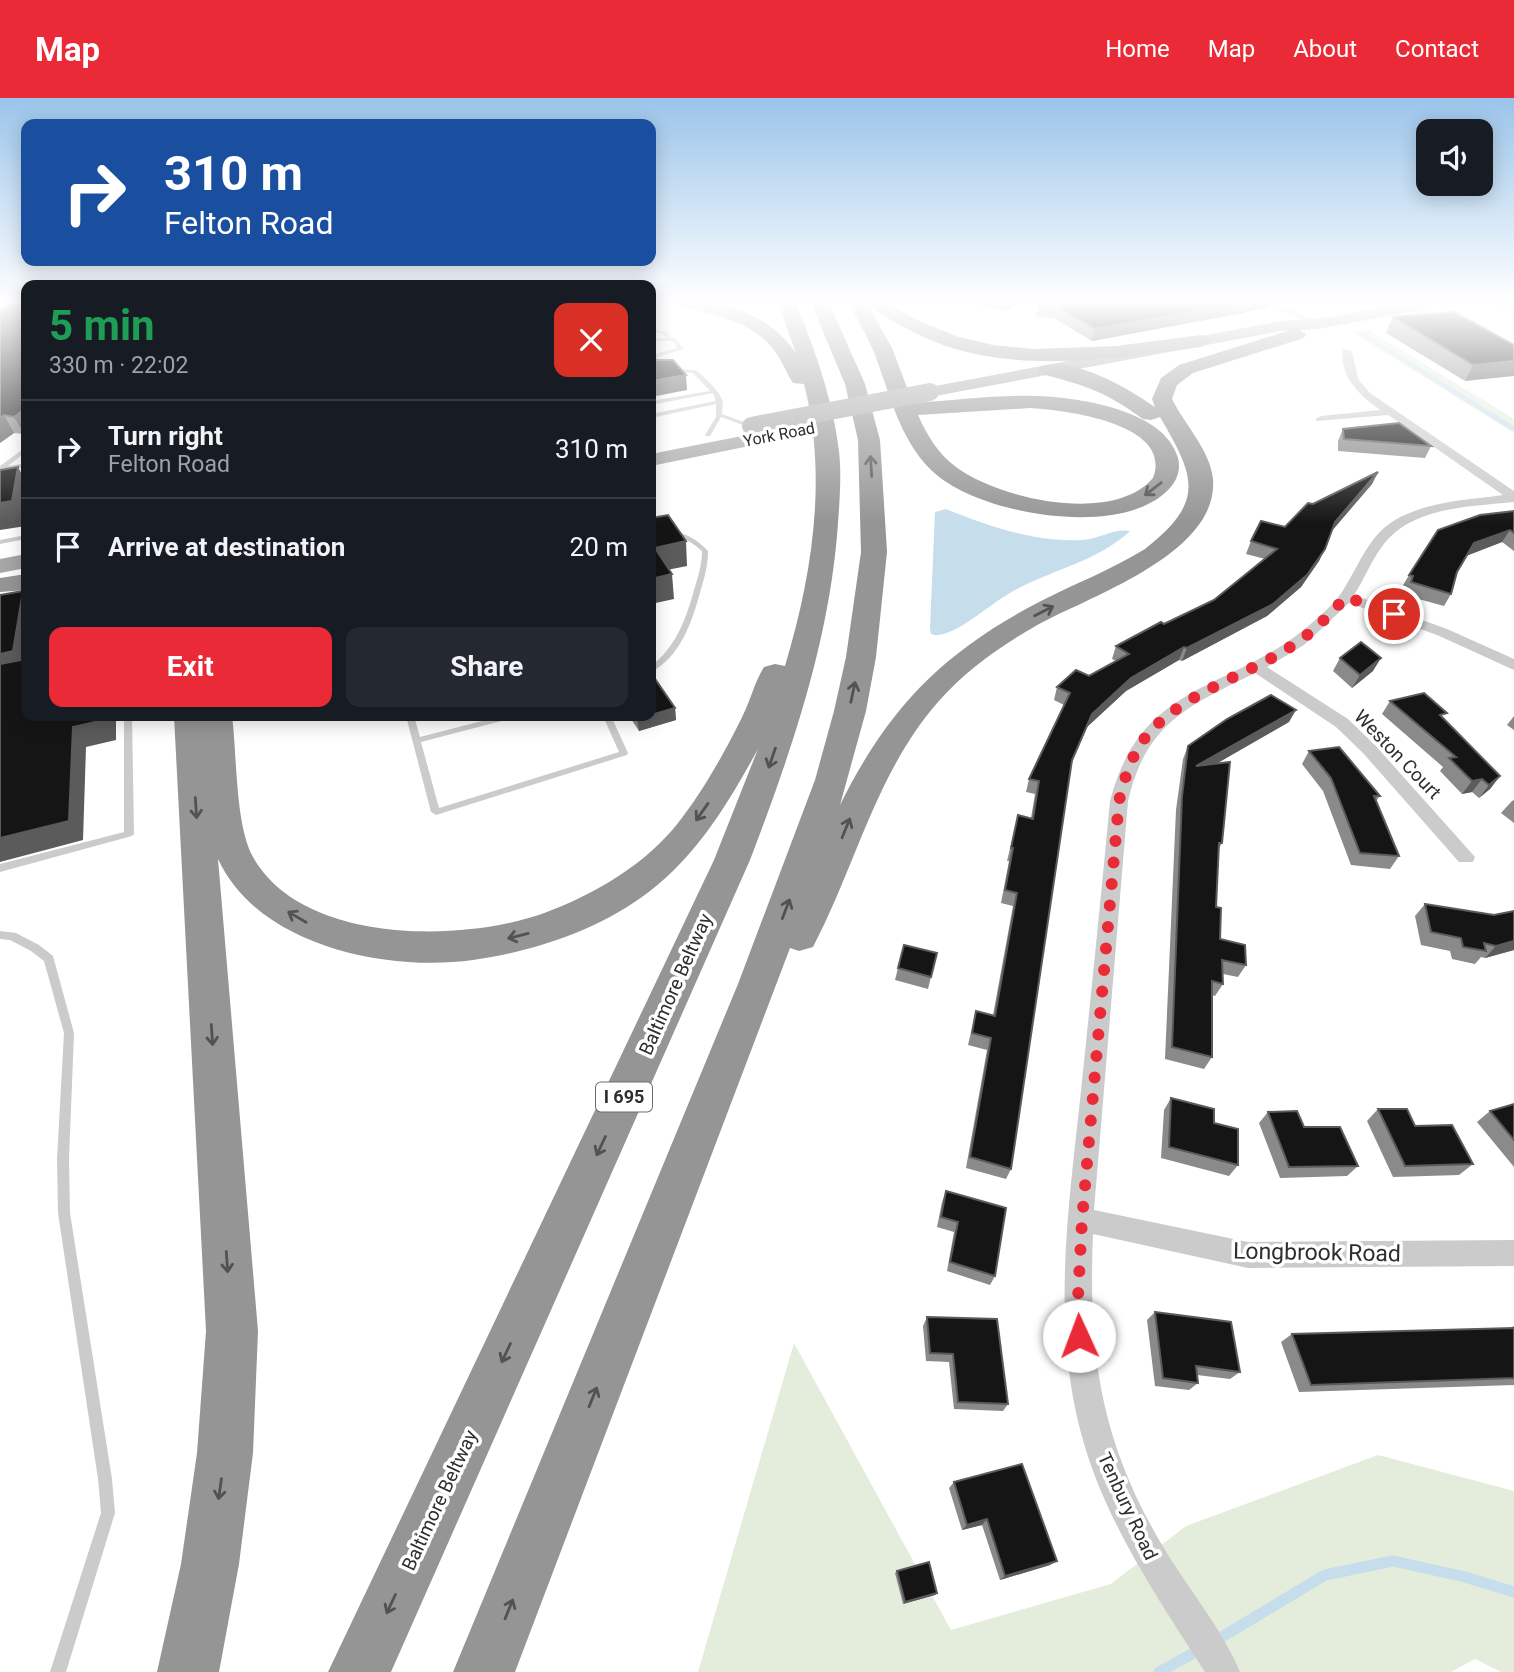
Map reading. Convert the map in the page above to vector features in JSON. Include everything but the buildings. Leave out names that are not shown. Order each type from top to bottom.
[{"type":"highway","points":[[798,376],[826,441]]},
{"type":"highway","name":"Baltimore Beltway","points":[[359,1672],[684,966],[765,778],[805,656],[824,550],[827,501],[826,441],[811,376]]},
{"type":"highway","points":[[484,1672],[799,874],[831,780],[861,657],[874,552],[869,440],[852,376]]},
{"type":"highway","points":[[894,376],[920,442],[946,472],[968,486],[1014,503],[1082,510],[1126,504],[1158,487],[1168,470],[1168,460],[1155,440],[1128,422],[1089,409],[1058,404],[933,401],[911,408]]},
{"type":"highway","points":[[1086,376],[1116,391],[1153,415],[1185,449],[1199,474]]},
{"type":"highway","points":[[617,1337],[825,880],[851,816],[868,781],[900,729],[930,692],[985,645],[1019,623],[1107,582],[1163,547],[1182,529],[1194,511],[1199,496],[1199,474],[1193,449],[1162,400],[1168,382],[1176,376]]},
{"type":"highway","points":[[217,721],[228,834],[236,861],[253,883],[277,906],[311,926],[355,938],[398,945],[445,947],[495,942],[535,932],[575,917],[638,882],[672,853],[724,782],[765,707],[802,601],[827,501]]},
{"type":"highway","points":[[188,1672],[210,1564],[223,1466],[232,1331],[190,721]]},
{"type":"main road","name":"York Road","points":[[933,401],[1023,376]]},
{"type":"main road","name":"York Road","points":[[656,459],[751,433],[1082,376]]},
{"type":"main road","name":"York Road","points":[[656,445],[708,435],[751,433],[911,408]]},
{"type":"street","points":[[1354,376],[1357,386],[1389,412],[1514,497]]},
{"type":"street","points":[[1321,419],[1389,412]]},
{"type":"street","name":"Tenbury Road","points":[[1224,1672],[1145,1549],[1118,1493],[1096,1434],[1083,1375],[1077,1317],[1082,1220],[1119,801],[1127,769],[1142,742],[1157,724],[1182,705],[1256,667],[1316,628],[1346,597],[1370,549],[1384,534],[1402,522],[1428,511],[1514,497]]},
{"type":"street","points":[[1346,597],[1442,632],[1514,665]]},
{"type":"street","name":"Weston Court","points":[[1256,667],[1342,723],[1369,749],[1466,857]]},
{"type":"street","name":"Longbrook Road","points":[[1082,1220],[1248,1255],[1514,1252]]},
{"type":"lane","points":[[699,376],[720,402],[721,415],[708,435]]},
{"type":"lane","points":[[656,402],[712,392]]},
{"type":"lane","points":[[656,415],[720,402]]},
{"type":"lane","points":[[721,415],[751,433]]},
{"type":"lane","points":[[0,469],[21,453]]},
{"type":"lane","points":[[0,469],[21,466]]},
{"type":"lane","points":[[656,530],[691,538],[705,551],[705,563],[682,636],[663,662],[656,667]]},
{"type":"lane","points":[[0,542],[21,538]]},
{"type":"lane","points":[[0,868],[129,834],[128,721]]},
{"type":"lane","points":[[411,721],[436,812],[624,753],[609,721]]},
{"type":"lane","points":[[416,740],[490,721]]},
{"type":"lane","points":[[0,935],[12,936],[35,947],[50,959],[69,1033],[63,1159],[64,1213],[108,1513],[58,1672]]},
{"type":"green space","points":[[1423,376],[1445,376],[1514,419],[1514,433]]},
{"type":"green space","points":[[794,1343],[951,1630],[1111,1584],[1186,1526],[1378,1455],[1514,1491],[1514,1672],[1501,1672],[1475,1659],[1451,1672],[698,1672]]},
{"type":"water","points":[[946,509],[995,527],[1048,539],[1083,540],[1118,531],[1130,531],[1101,552],[1020,587],[968,622],[938,635],[931,634],[930,628],[935,512]]},
{"type":"waterway","points":[[1430,376],[1514,429]]},
{"type":"waterway","points":[[1215,1641],[1325,1575],[1393,1561],[1465,1577],[1514,1592]]},
{"type":"waterway","points":[[1159,1672],[1201,1649]]},
{"type":"route","points":[[1079,1336],[1077,1317],[1082,1220],[1119,801],[1127,769],[1142,742],[1157,724],[1182,705],[1292,646],[1316,628],[1346,597],[1394,614]]}]
